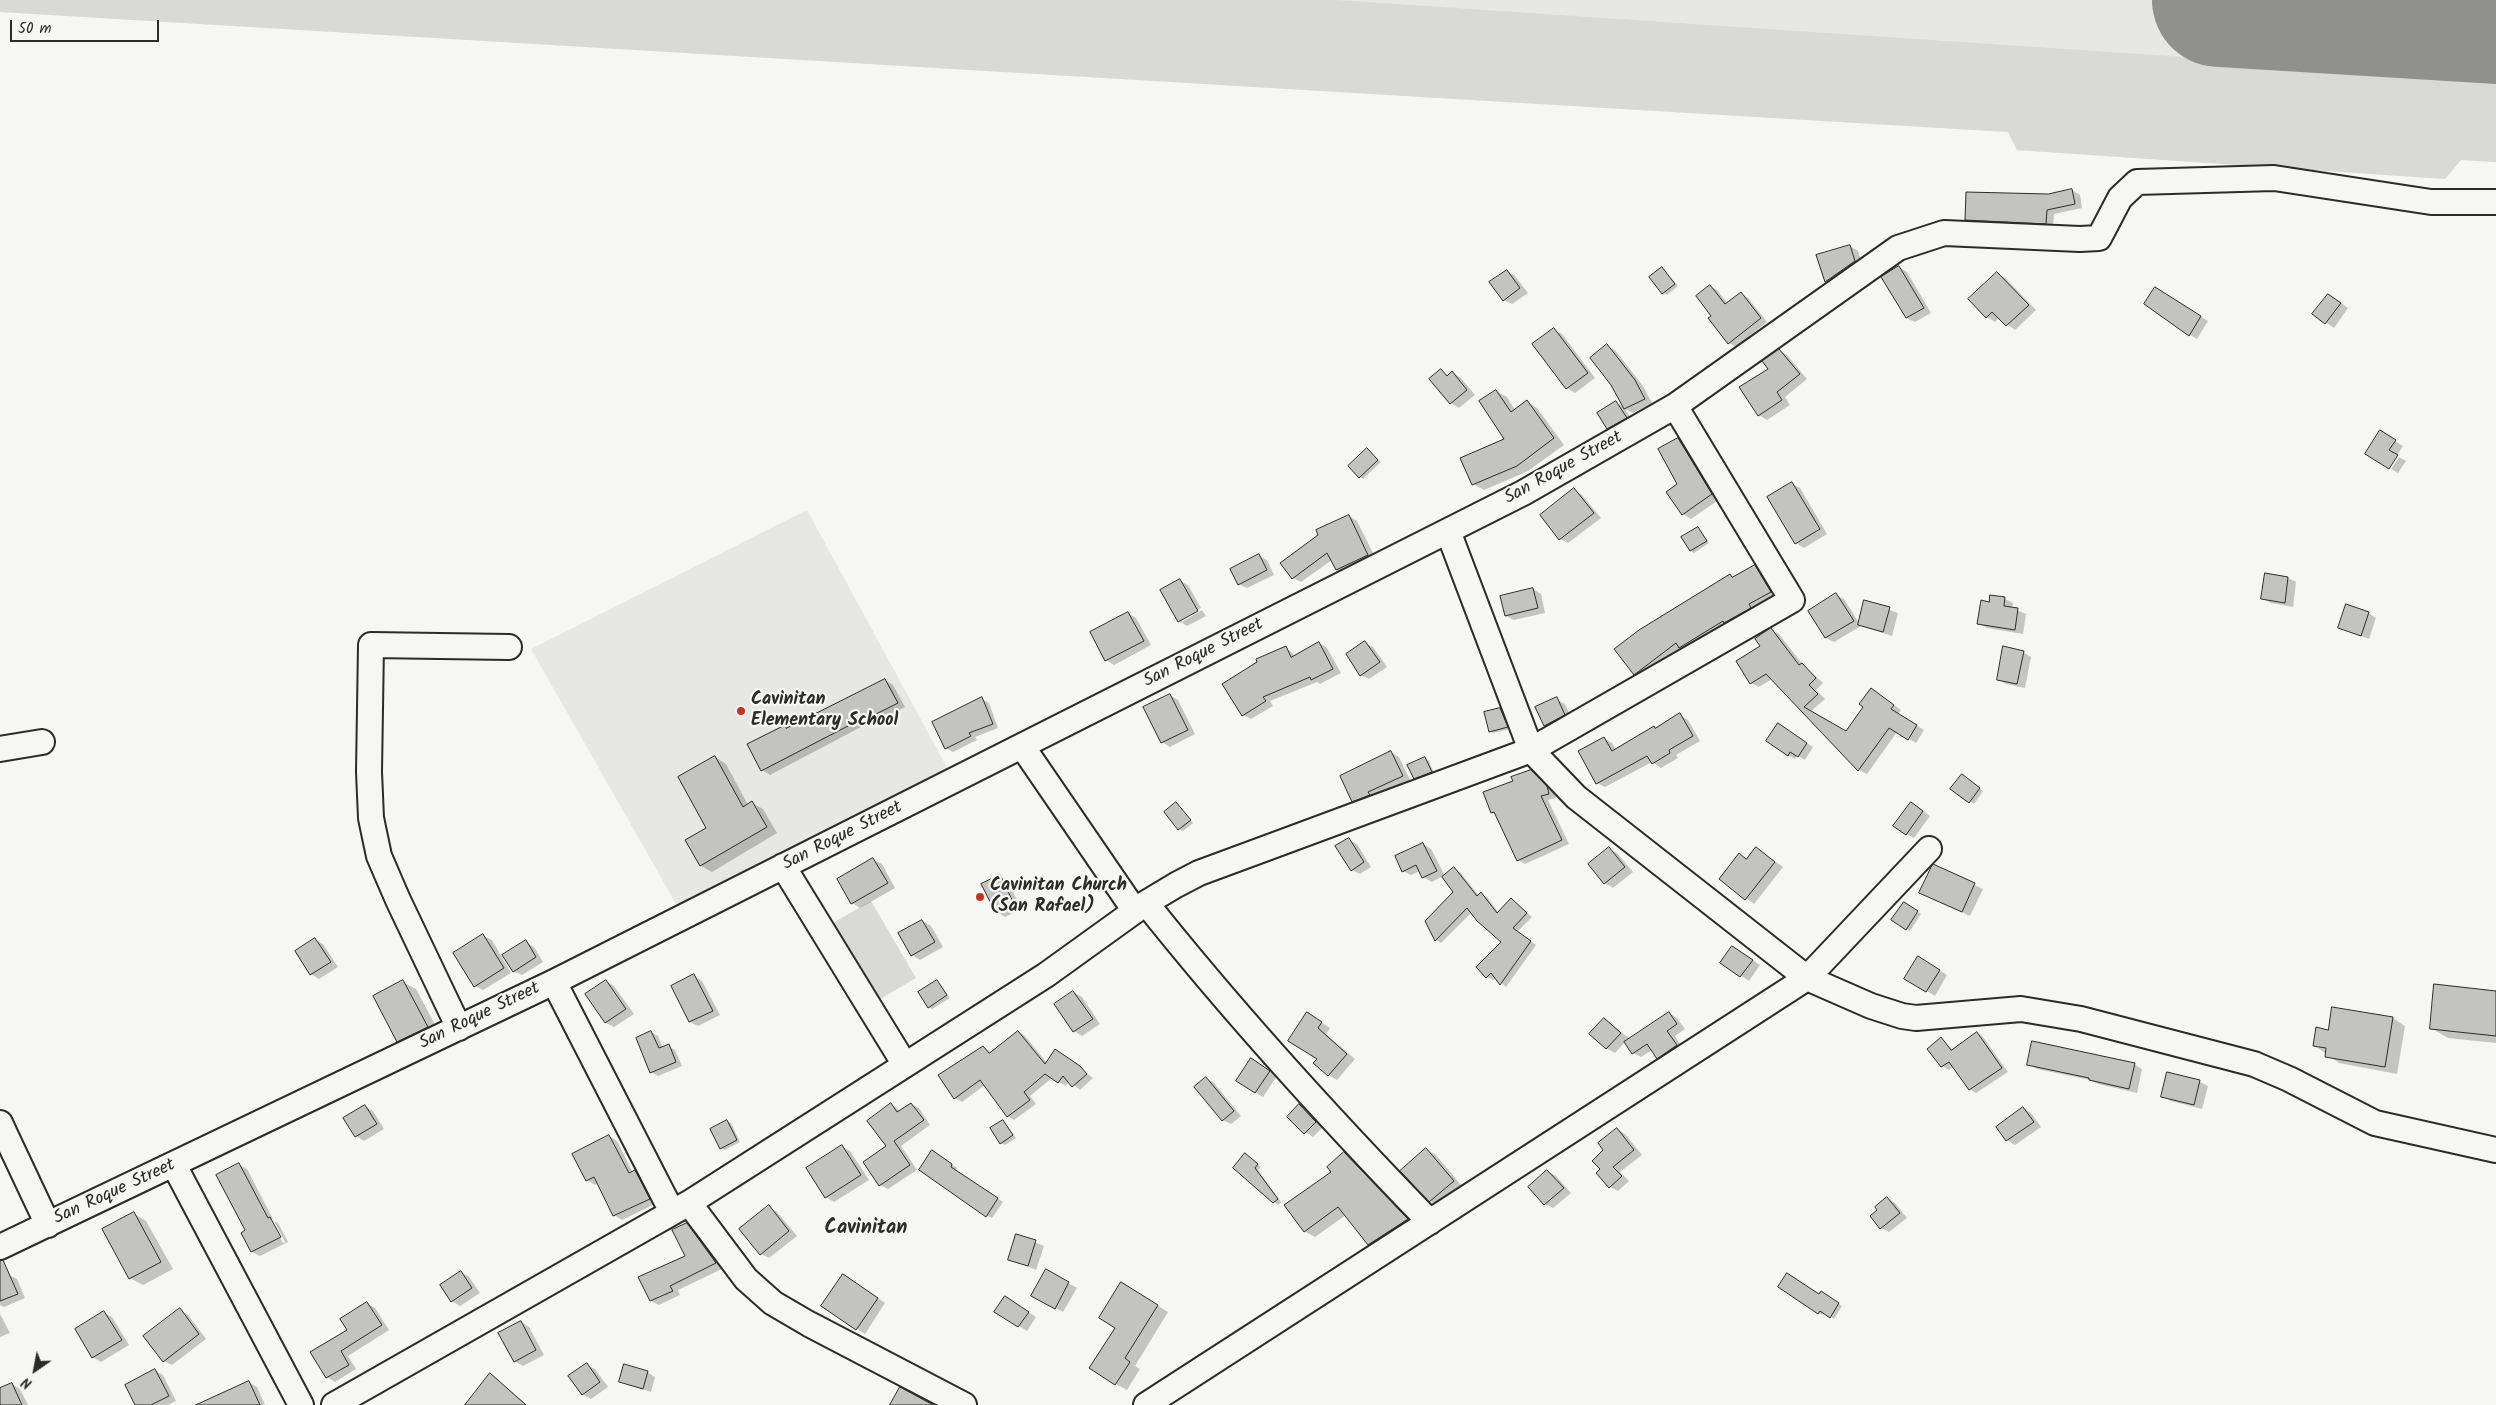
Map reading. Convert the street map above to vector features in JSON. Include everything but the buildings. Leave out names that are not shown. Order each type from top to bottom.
[{"type":"street","name":"San Roque Street","points":[[0,1247],[554,982],[1523,493],[1675,406],[1898,248],[1944,233],[2080,239],[2099,238],[2120,198],[2137,182],[2274,178],[2431,202],[2496,202]]},
{"type":"street","points":[[334,1405],[680,1208],[1046,975],[1141,907],[1199,873],[1532,750],[1792,600],[1675,406]]},
{"type":"street","points":[[1448,531],[1532,750],[1576,798],[1808,978],[1871,1006],[1902,1016],[1916,1018],[2021,1009],[2081,1019],[2254,1064],[2289,1079],[2375,1123],[2496,1150]]},
{"type":"street","points":[[459,1028],[398,900],[377,846],[371,818],[369,772],[371,645],[509,647]]},
{"type":"street","points":[[0,749],[42,742]]},
{"type":"street","points":[[1022,746],[1141,907],[1341,1130],[1430,1222]]},
{"type":"street","points":[[1146,1405],[1808,978],[1929,849]]},
{"type":"street","points":[[783,866],[904,1066]]},
{"type":"street","points":[[554,982],[680,1208],[746,1279],[774,1303],[809,1324],[964,1405]]},
{"type":"street","points":[[0,1123],[48,1224]]},
{"type":"street","points":[[174,1165],[301,1405]]},
{"type":"shaded area","points":[[0,0],[2496,0],[2496,162],[2461,160],[2445,179],[2017,150],[2008,132],[0,12]]},
{"type":"shaded area","points":[[0,0],[1337,0],[2496,78],[2496,162],[2461,160],[2445,179],[2017,150],[2008,132],[0,12]]},
{"type":"shaded area","name":"Cavinitan Elementary School","points":[[807,510],[950,773],[679,909],[531,649]]},
{"type":"shaded area","points":[[871,901],[916,978],[877,1001],[831,924]]},
{"type":"runway","points":[[2219,0],[2496,17]]},
{"type":"place","name":"Cavinitan Elementary School","points":[[741,711]]},
{"type":"place","name":"Cavinitan Church (San Rafael)","points":[[980,897]]},
{"type":"district","name":"Cavinitan","points":[[866,1230]]}]
